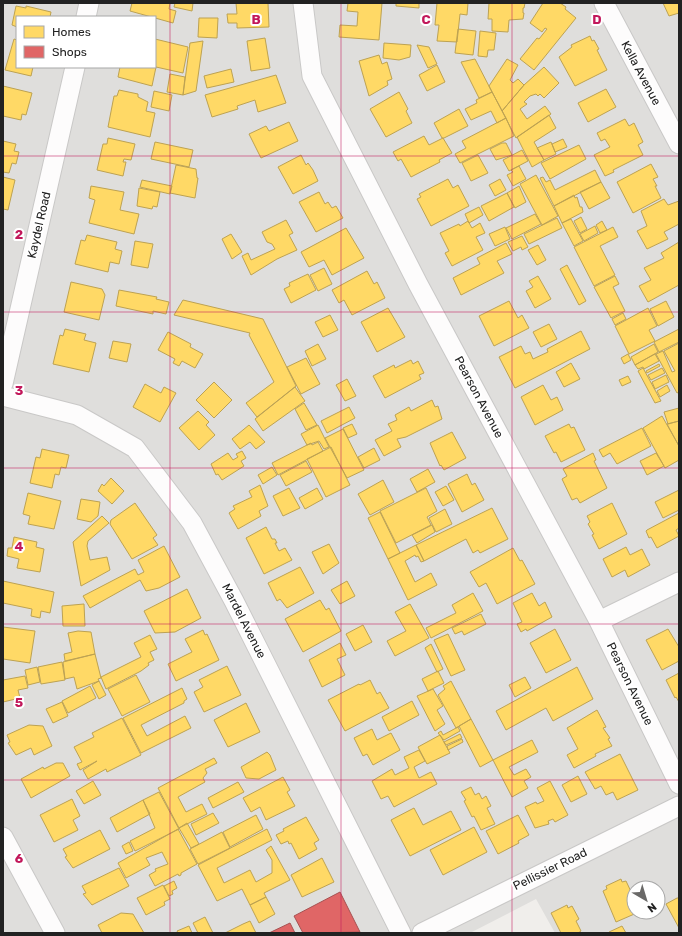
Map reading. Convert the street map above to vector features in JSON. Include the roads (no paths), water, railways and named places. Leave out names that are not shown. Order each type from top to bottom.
[{"type":"street","points":[[86,16],[89,3]]},
{"type":"street","name":"Pearson Avenue","points":[[303,3],[312,76],[418,284],[599,621],[679,784]]},
{"type":"street","name":"Kella Avenue","points":[[604,3],[679,144]]},
{"type":"street","name":"Kaydel Road","points":[[3,384],[75,68]]},
{"type":"street","name":"Mardel Avenue","points":[[3,396],[77,415],[135,448],[192,524],[234,601],[401,933]]},
{"type":"street","points":[[599,621],[679,582]]},
{"type":"street","name":"Pellissier Road","points":[[422,933],[679,806]]},
{"type":"street","points":[[3,837],[55,933]]}]
